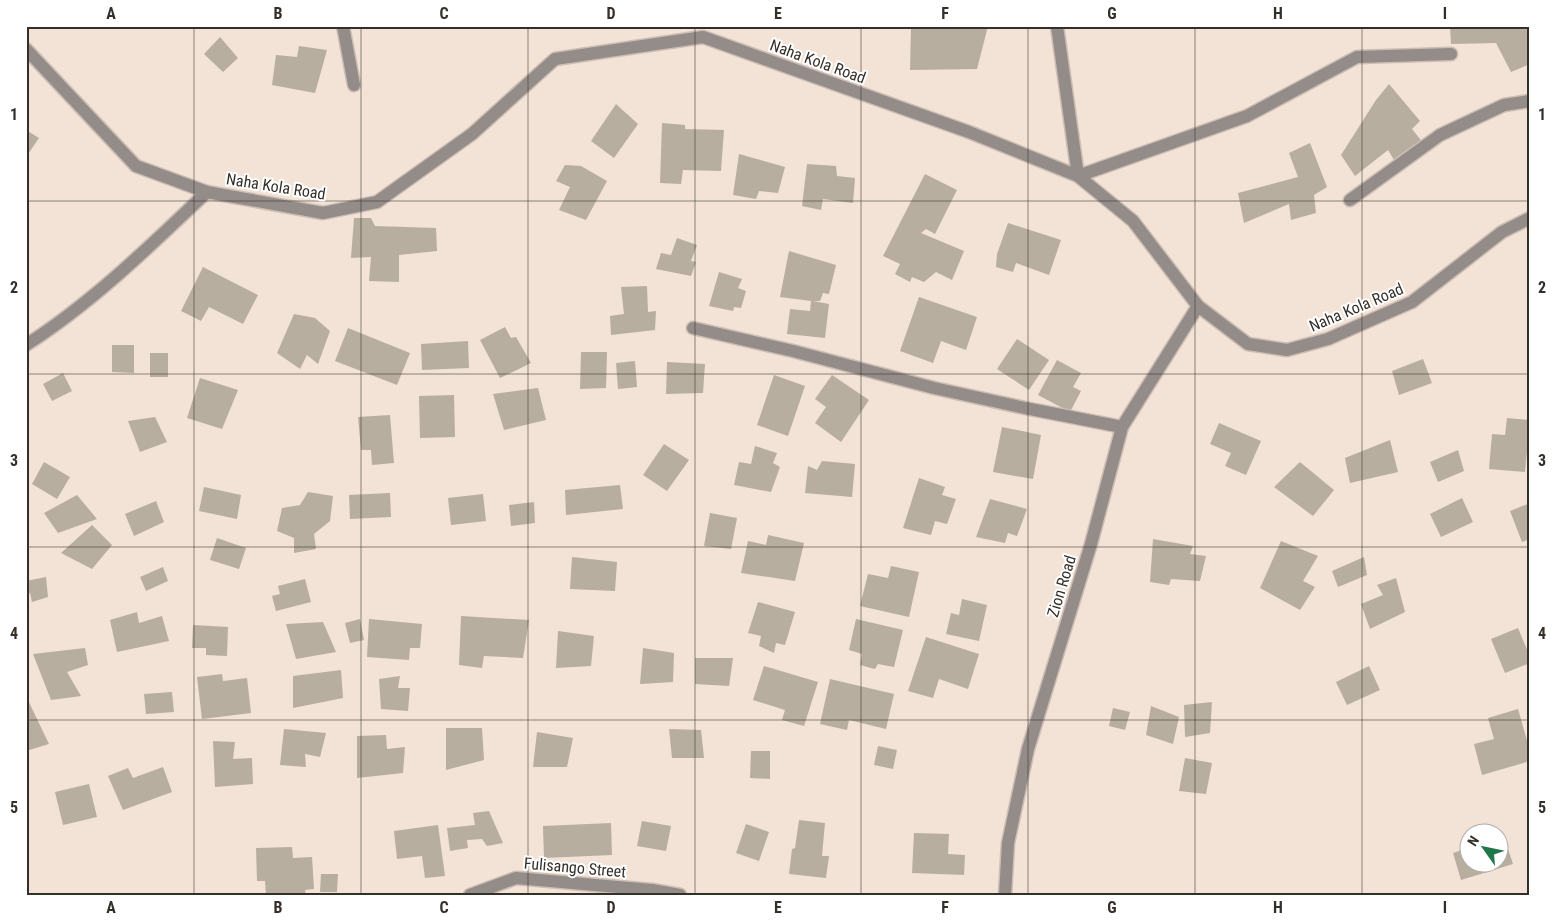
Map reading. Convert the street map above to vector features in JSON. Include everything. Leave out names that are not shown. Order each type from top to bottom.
[{"type":"street","points":[[343,26],[354,86]]},
{"type":"street","points":[[1057,26],[1078,176],[1247,116],[1357,57],[1451,54]]},
{"type":"street","name":"Naha Kola Road","points":[[26,49],[136,166],[207,192],[322,213],[377,202],[472,134],[555,59],[701,32],[969,132],[1078,176],[1133,221],[1198,306],[1248,344],[1288,350],[1328,339],[1412,302],[1502,232],[1530,218]]},
{"type":"street","points":[[1350,200],[1440,135],[1504,105],[1530,101]]},
{"type":"street","points":[[26,345],[54,327],[116,277],[207,192]]},
{"type":"street","name":"Zion Road","points":[[1005,895],[1008,842],[1028,749],[1091,544],[1122,427],[1198,306]]},
{"type":"street","points":[[694,328],[793,351],[934,388],[1122,427]]},
{"type":"street","name":"Fulisango Street","points":[[470,895],[516,878],[652,890],[680,895]]},
{"type":"building","points":[[911,26],[988,26],[977,69],[910,70]]},
{"type":"building","points":[[1450,26],[1525,26],[1530,37],[1530,64],[1511,72],[1496,43],[1451,44]]},
{"type":"building","points":[[220,37],[238,58],[223,72],[204,54]]},
{"type":"building","points":[[299,46],[327,50],[315,93],[272,85],[276,55],[297,57]]},
{"type":"building","points":[[1389,84],[1420,121],[1412,129],[1424,144],[1397,165],[1388,150],[1355,176],[1341,155],[1376,100]]},
{"type":"building","points":[[616,104],[638,124],[614,158],[591,141]]},
{"type":"building","points":[[662,123],[685,125],[685,129],[724,130],[721,171],[683,170],[681,184],[660,183]]},
{"type":"building","points":[[26,130],[39,138],[26,157]]},
{"type":"building","points":[[1310,143],[1327,187],[1314,195],[1316,213],[1291,220],[1289,204],[1244,223],[1238,193],[1298,177],[1289,153]]},
{"type":"building","points":[[739,154],[785,167],[778,193],[759,191],[756,199],[733,195]]},
{"type":"building","points":[[807,164],[836,166],[837,176],[855,178],[853,203],[823,199],[821,210],[802,206]]},
{"type":"building","points":[[565,165],[581,166],[607,181],[586,220],[559,210],[570,187],[556,181]]},
{"type":"building","points":[[925,174],[957,190],[935,234],[926,229],[921,233],[964,251],[952,280],[936,272],[924,282],[912,277],[910,282],[895,274],[900,264],[883,256]]},
{"type":"building","points":[[354,218],[371,218],[375,226],[436,228],[437,251],[399,255],[399,282],[369,281],[371,257],[351,258]]},
{"type":"building","points":[[1008,223],[1061,240],[1049,275],[1016,263],[1013,272],[996,267],[997,254]]},
{"type":"building","points":[[677,238],[697,245],[691,261],[696,262],[691,276],[656,269],[661,253],[671,255]]},
{"type":"building","points":[[789,251],[836,265],[829,294],[823,293],[820,301],[813,301],[829,304],[825,338],[787,334],[790,309],[810,311],[811,301],[780,297]]},
{"type":"building","points":[[203,267],[258,295],[243,324],[209,307],[201,321],[181,311]]},
{"type":"building","points":[[719,272],[742,279],[738,288],[746,291],[741,308],[734,307],[733,311],[709,306]]},
{"type":"building","points":[[647,286],[648,312],[656,311],[655,330],[611,335],[610,316],[624,314],[621,287]]},
{"type":"building","points":[[919,297],[977,317],[966,350],[941,341],[933,363],[900,351]]},
{"type":"building","points":[[294,314],[315,318],[330,331],[318,364],[307,355],[300,369],[277,353]]},
{"type":"building","points":[[505,327],[511,338],[516,337],[531,363],[500,378],[480,340]]},
{"type":"building","points":[[348,328],[410,353],[397,385],[335,361]]},
{"type":"building","points":[[1017,339],[1049,360],[1029,390],[997,369]]},
{"type":"building","points":[[468,341],[469,368],[422,370],[421,344]]},
{"type":"building","points":[[112,345],[134,345],[134,373],[112,372]]},
{"type":"building","points":[[581,352],[607,352],[606,388],[580,389]]},
{"type":"building","points":[[150,353],[168,353],[168,377],[150,377]]},
{"type":"building","points":[[1423,359],[1432,383],[1399,395],[1392,371]]},
{"type":"building","points":[[1057,360],[1081,373],[1073,387],[1081,391],[1070,412],[1038,395]]},
{"type":"building","points":[[635,361],[637,387],[618,389],[616,363]]},
{"type":"building","points":[[667,362],[705,364],[703,393],[666,394]]},
{"type":"building","points":[[63,373],[72,391],[52,401],[43,384]]},
{"type":"building","points":[[774,375],[805,386],[788,436],[757,425]]},
{"type":"building","points":[[832,375],[869,400],[841,442],[815,423],[826,407],[815,399]]},
{"type":"building","points":[[200,378],[238,390],[222,429],[187,418]]},
{"type":"building","points":[[538,388],[546,420],[504,430],[493,394]]},
{"type":"building","points":[[454,395],[455,437],[420,438],[419,396]]},
{"type":"building","points":[[390,415],[394,463],[372,465],[371,450],[361,450],[358,417]]},
{"type":"building","points":[[155,417],[167,442],[140,452],[128,421]]},
{"type":"building","points":[[1507,418],[1530,420],[1525,472],[1489,469],[1492,434],[1505,435]]},
{"type":"building","points":[[1219,423],[1261,441],[1246,475],[1225,466],[1231,453],[1210,444]]},
{"type":"building","points":[[1002,427],[1041,435],[1033,479],[993,472]]},
{"type":"building","points":[[1390,440],[1398,472],[1350,483],[1345,458]]},
{"type":"building","points":[[664,444],[689,460],[667,491],[643,475]]},
{"type":"building","points":[[755,446],[777,453],[773,463],[780,467],[771,492],[734,485],[739,462],[751,464]]},
{"type":"building","points":[[1458,450],[1464,471],[1438,482],[1430,462]]},
{"type":"building","points":[[822,461],[855,464],[852,497],[805,493],[808,466],[817,470]]},
{"type":"building","points":[[44,462],[70,477],[57,499],[32,484]]},
{"type":"building","points":[[1300,462],[1334,490],[1313,516],[1274,487]]},
{"type":"building","points":[[919,478],[945,487],[942,495],[956,499],[947,524],[935,521],[931,535],[903,528]]},
{"type":"building","points":[[620,485],[623,509],[566,515],[565,490]]},
{"type":"building","points":[[204,487],[241,495],[237,519],[199,511]]},
{"type":"building","points":[[308,492],[333,496],[330,521],[314,534],[316,549],[294,553],[294,538],[277,531],[282,508],[300,505]]},
{"type":"building","points":[[390,493],[391,517],[350,519],[349,495]]},
{"type":"building","points":[[483,494],[486,521],[451,525],[448,498]]},
{"type":"building","points":[[77,495],[97,519],[58,533],[44,513]]},
{"type":"building","points":[[1462,498],[1473,522],[1441,537],[1430,514]]},
{"type":"building","points":[[990,499],[1027,509],[1017,536],[1008,533],[1005,543],[976,537]]},
{"type":"building","points":[[156,501],[164,522],[134,536],[125,514]]},
{"type":"building","points":[[534,502],[535,523],[511,526],[509,505]]},
{"type":"building","points":[[1530,503],[1530,539],[1522,542],[1510,511]]},
{"type":"building","points":[[710,513],[737,518],[731,549],[704,546]]},
{"type":"building","points":[[92,525],[112,545],[92,569],[61,553]]},
{"type":"building","points":[[768,535],[804,543],[795,581],[741,573],[748,541],[766,545]]},
{"type":"building","points":[[217,538],[246,548],[239,569],[210,560]]},
{"type":"building","points":[[1153,539],[1193,546],[1190,554],[1206,556],[1200,581],[1171,579],[1169,585],[1150,582]]},
{"type":"building","points":[[1281,541],[1318,556],[1303,581],[1315,587],[1300,610],[1260,588]]},
{"type":"building","points":[[572,557],[617,562],[615,591],[570,589]]},
{"type":"building","points":[[1364,557],[1367,575],[1338,587],[1332,571]]},
{"type":"building","points":[[891,566],[919,572],[909,617],[860,606],[868,574],[888,578]]},
{"type":"building","points":[[163,567],[168,581],[146,591],[140,577]]},
{"type":"building","points":[[46,577],[48,597],[32,602],[30,593],[26,594],[26,581]]},
{"type":"building","points":[[1396,578],[1405,612],[1370,629],[1361,604],[1383,595],[1377,585]]},
{"type":"building","points":[[305,579],[311,602],[276,611],[272,596],[280,594],[278,586]]},
{"type":"building","points":[[962,599],[987,605],[979,641],[946,634],[951,613],[959,615]]},
{"type":"building","points":[[758,602],[795,612],[785,645],[776,643],[774,653],[759,646],[761,636],[748,633]]},
{"type":"building","points":[[137,612],[139,623],[162,616],[169,641],[117,652],[110,620]]},
{"type":"building","points":[[461,616],[529,620],[523,658],[484,656],[482,668],[459,665]]},
{"type":"building","points":[[360,619],[364,640],[350,643],[345,623]]},
{"type":"building","points":[[369,619],[422,624],[420,648],[410,648],[409,660],[367,657]]},
{"type":"building","points":[[856,619],[903,630],[894,667],[878,664],[875,669],[860,665],[862,654],[849,650]]},
{"type":"building","points":[[323,622],[336,652],[296,659],[286,624]]},
{"type":"building","points":[[193,625],[228,627],[227,656],[206,655],[206,648],[192,648]]},
{"type":"building","points":[[1518,628],[1530,657],[1530,663],[1505,673],[1491,639]]},
{"type":"building","points":[[558,631],[594,636],[591,666],[556,668]]},
{"type":"building","points":[[926,637],[979,654],[968,689],[939,679],[933,698],[908,691]]},
{"type":"building","points":[[85,648],[88,665],[67,672],[81,696],[51,700],[33,654]]},
{"type":"building","points":[[643,648],[674,653],[673,682],[640,684]]},
{"type":"building","points":[[695,658],[733,658],[729,686],[695,684]]},
{"type":"building","points":[[764,666],[818,682],[804,726],[782,720],[785,710],[753,700]]},
{"type":"building","points":[[1369,666],[1380,690],[1347,705],[1336,682]]},
{"type":"building","points":[[341,670],[343,698],[293,708],[293,676]]},
{"type":"building","points":[[222,674],[223,681],[247,678],[251,713],[202,719],[197,677]]},
{"type":"building","points":[[400,676],[398,688],[410,688],[408,711],[381,709],[379,679]]},
{"type":"building","points":[[830,679],[894,694],[886,729],[849,720],[847,730],[820,724]]},
{"type":"building","points":[[172,692],[174,712],[146,714],[144,694]]},
{"type":"building","points":[[26,696],[49,744],[26,751]]},
{"type":"building","points":[[1212,702],[1210,733],[1185,737],[1184,705]]},
{"type":"building","points":[[1151,706],[1179,717],[1173,744],[1146,735]]},
{"type":"building","points":[[1113,708],[1130,712],[1125,730],[1109,726]]},
{"type":"building","points":[[1518,709],[1530,751],[1530,761],[1482,775],[1474,744],[1494,739],[1488,718]]},
{"type":"building","points":[[446,728],[482,728],[484,760],[446,770]]},
{"type":"building","points":[[284,729],[326,733],[320,757],[305,754],[306,767],[280,765]]},
{"type":"building","points":[[669,729],[701,730],[704,758],[672,758]]},
{"type":"building","points":[[537,732],[573,738],[567,767],[533,767]]},
{"type":"building","points":[[386,735],[387,749],[405,747],[403,773],[357,778],[357,736]]},
{"type":"building","points":[[213,741],[235,742],[233,759],[252,758],[253,784],[215,787]]},
{"type":"building","points":[[878,746],[897,750],[893,769],[874,765]]},
{"type":"building","points":[[751,751],[770,751],[770,779],[750,778]]},
{"type":"building","points":[[1185,758],[1212,763],[1206,794],[1179,791]]},
{"type":"building","points":[[163,767],[172,792],[123,810],[108,776],[128,768],[133,778]]},
{"type":"building","points":[[89,784],[97,817],[63,825],[55,792]]},
{"type":"building","points":[[489,811],[503,843],[487,846],[482,839],[467,840],[468,848],[450,851],[447,828],[475,825],[473,813]]},
{"type":"building","points":[[799,820],[825,823],[822,856],[829,856],[826,878],[789,874],[792,849],[795,848]]},
{"type":"building","points":[[642,821],[671,826],[666,851],[637,846]]},
{"type":"building","points":[[611,823],[612,855],[544,858],[543,826]]},
{"type":"building","points":[[746,824],[769,832],[759,861],[736,853]]},
{"type":"building","points":[[438,825],[445,876],[425,878],[422,856],[397,859],[394,831]]},
{"type":"building","points":[[914,833],[949,834],[948,854],[965,855],[964,875],[912,873]]},
{"type":"building","points":[[292,847],[293,858],[312,857],[314,889],[305,890],[306,895],[266,895],[265,881],[257,881],[256,848]]},
{"type":"building","points":[[1508,849],[1513,864],[1508,866]]},
{"type":"building","points":[[1458,851],[1458,870],[1453,853]]},
{"type":"building","points":[[321,874],[338,874],[337,892],[320,892]]},
{"type":"building","points":[[1459,874],[1480,874],[1461,880]]}]
